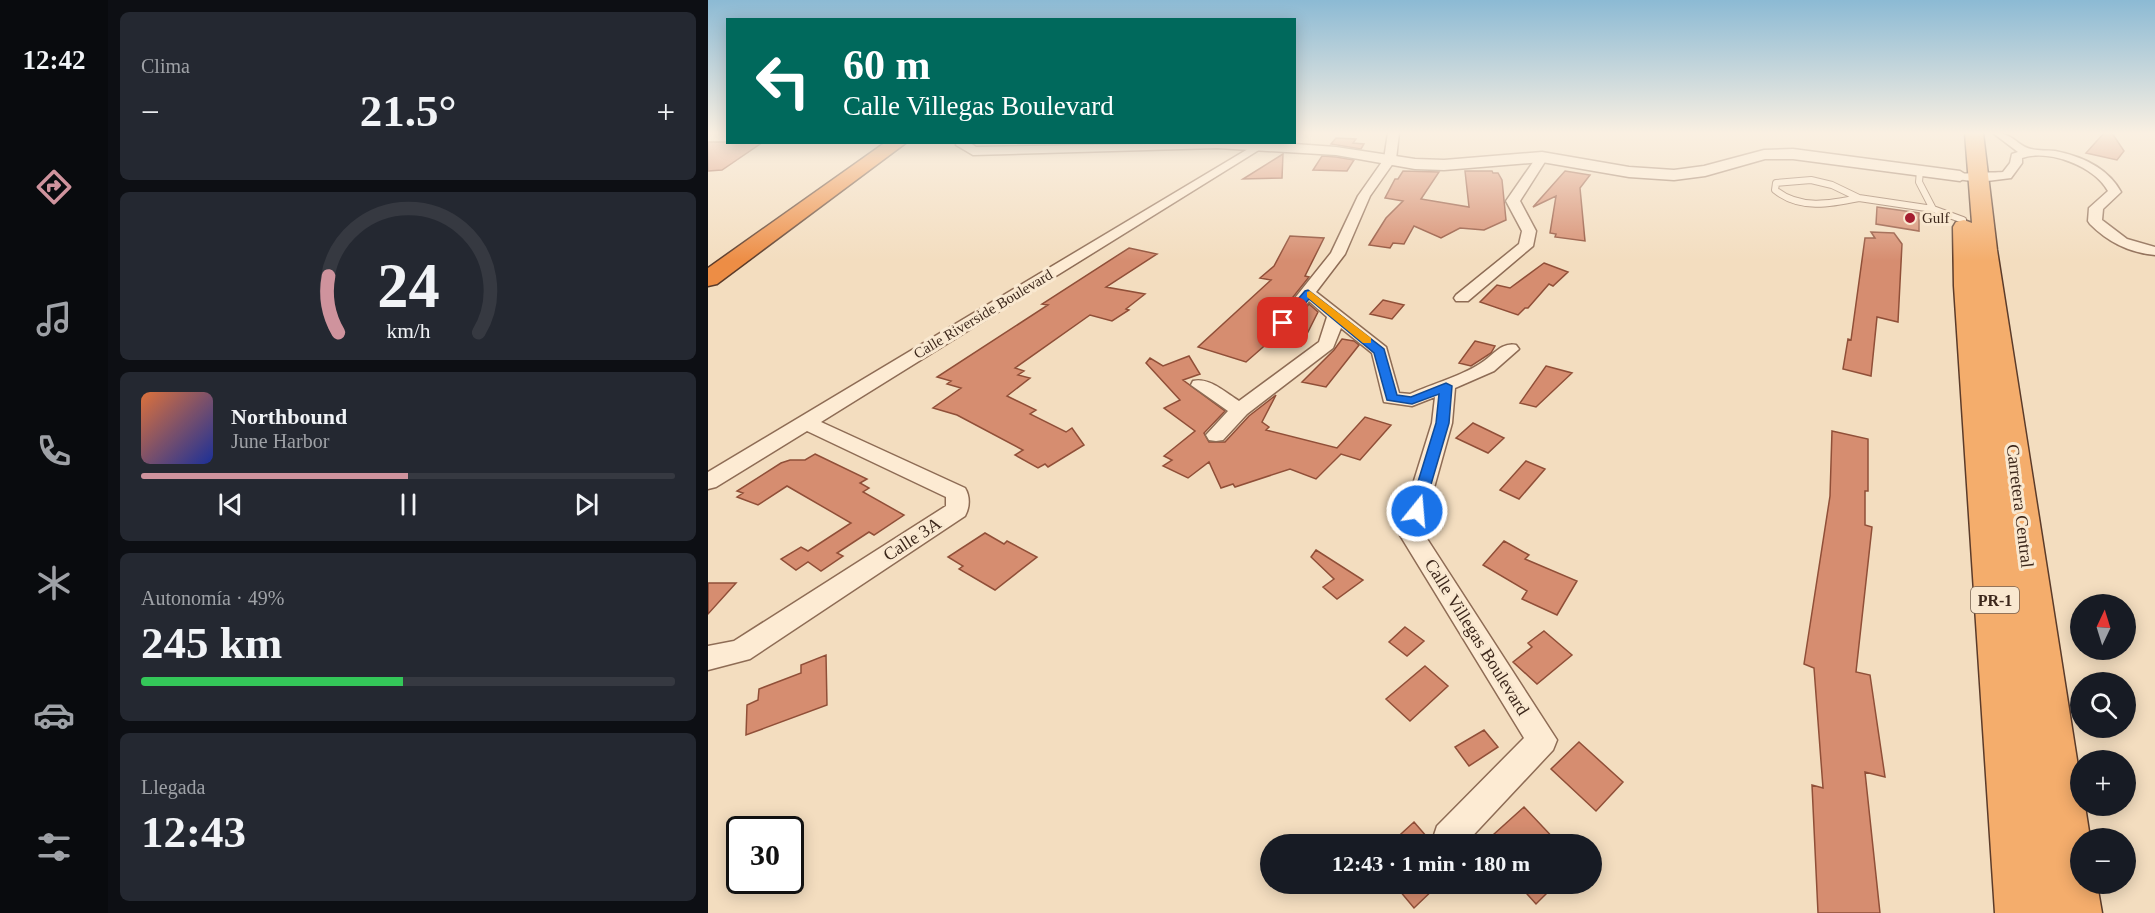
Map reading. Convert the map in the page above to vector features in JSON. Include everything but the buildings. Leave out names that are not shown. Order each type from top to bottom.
[{"type":"highway","points":[[708,262],[831,176]]},
{"type":"highway","points":[[708,279],[851,176]]},
{"type":"highway","name":"Carretera Central","points":[[1970,177],[1948,215],[1966,286],[2023,913]]},
{"type":"highway","name":"Carretera Central","points":[[1970,177],[1986,250],[2074,913]]},
{"type":"street","name":"Calle Riverside Boulevard","points":[[708,482],[1209,176]]},
{"type":"street","points":[[1283,323],[1338,254],[1364,196],[1378,176]]},
{"type":"street","points":[[1462,298],[1526,246],[1529,231],[1513,201],[1530,176]]},
{"type":"street","points":[[1958,176],[1996,176]]},
{"type":"street","points":[[2105,176],[2113,184],[2115,192],[2096,208],[2095,221],[2101,228],[2123,242],[2155,251]]},
{"type":"street","points":[[1308,293],[1380,351],[1391,398],[1412,400],[1488,367],[1510,349]]},
{"type":"street","points":[[1216,435],[1240,410],[1326,344],[1336,315]]},
{"type":"street","points":[[1200,386],[1240,410]]},
{"type":"street","name":"Calle Villegas Boulevard","points":[[1446,386],[1442,423],[1410,532],[1542,740],[1453,834]]},
{"type":"street","name":"Calle 3A","points":[[708,658],[740,651],[957,510],[957,493],[805,422]]},
{"type":"lane","points":[[1920,176],[1919,182],[1948,215]]},
{"type":"lane","points":[[1859,198],[1838,203],[1796,202],[1780,195],[1775,190],[1776,183],[1811,180],[1832,185],[1859,198],[1948,215]]},
{"type":"slow traffic","points":[[1310,294],[1367,341]]},
{"type":"place","name":"Gulf","points":[[1910,218]]},
{"type":"route","points":[[1283,323],[1308,293],[1380,351],[1391,398],[1412,400],[1446,386],[1442,423],[1436,449],[1417,511]]}]
